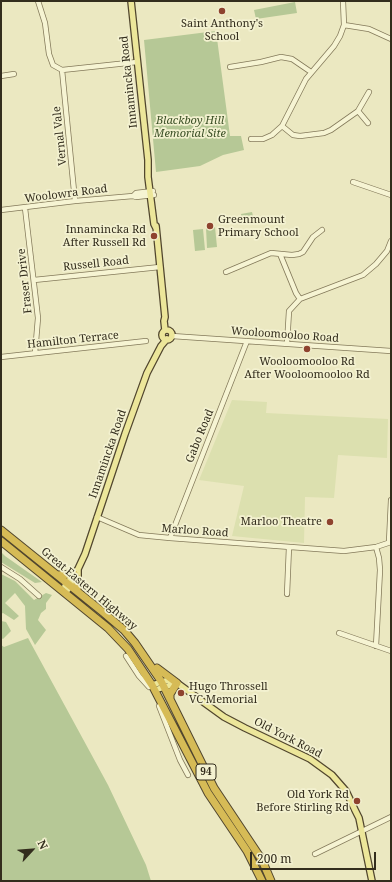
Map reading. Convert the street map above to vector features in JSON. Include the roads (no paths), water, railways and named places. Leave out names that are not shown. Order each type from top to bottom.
[{"type":"highway","name":"Great Eastern Highway","points":[[1,530],[124,630],[147,658],[163,684],[214,788],[253,845],[262,860],[271,881]]},
{"type":"highway","name":"Great Eastern Highway","points":[[1,541],[108,628],[128,649],[136,664],[154,687],[208,793],[247,851],[262,881]]},
{"type":"highway","points":[[57,575],[76,574],[77,591]]},
{"type":"highway","points":[[147,658],[159,670],[177,683],[170,694],[170,699]]},
{"type":"main road","name":"Innamincka Road","points":[[63,592],[76,574],[85,554],[147,373],[161,346],[160,344],[168,335],[164,321],[165,317],[156,228],[157,223],[148,160],[131,1]]},
{"type":"main road","points":[[154,687],[163,684],[173,686],[177,683]]},
{"type":"main road","name":"Old York Road","points":[[177,683],[224,717],[310,759],[332,774],[346,791],[359,818],[372,881]]},
{"type":"street","points":[[38,1],[45,23],[49,54],[53,65],[62,70],[137,62]]},
{"type":"street","points":[[251,139],[263,139],[272,136],[282,126],[306,79],[334,46],[340,36],[344,25],[343,1]]},
{"type":"street","points":[[344,25],[369,29],[391,39]]},
{"type":"street","points":[[230,67],[282,57],[292,59],[311,72]]},
{"type":"street","name":"Vernal Vale","points":[[62,70],[76,201]]},
{"type":"street","points":[[1,76],[14,74]]},
{"type":"street","points":[[282,126],[293,135],[300,136],[324,133],[337,127],[358,110],[369,92]]},
{"type":"street","points":[[358,110],[368,123]]},
{"type":"street","points":[[353,182],[391,195]]},
{"type":"street","name":"Woolowra Road","points":[[1,210],[76,201],[136,197],[152,193]]},
{"type":"street","name":"Fraser Drive","points":[[25,208],[38,327],[35,353]]},
{"type":"street","points":[[226,272],[271,253],[292,255],[303,252],[307,243],[322,230]]},
{"type":"street","points":[[287,344],[289,311],[300,299],[362,275],[376,264],[387,252],[391,241]]},
{"type":"street","points":[[280,254],[296,293],[300,299]]},
{"type":"street","name":"Russell Road","points":[[34,280],[160,267]]},
{"type":"street","name":"Wooloomooloo Road","points":[[168,335],[391,351]]},
{"type":"street","name":"Gabo Road","points":[[170,538],[247,341]]},
{"type":"street","name":"Hamilton Terrace","points":[[1,357],[146,342]]},
{"type":"street","points":[[390,542],[391,500]]},
{"type":"street","name":"Marloo Road","points":[[97,517],[139,535],[170,538],[344,550],[376,547],[390,542]]},
{"type":"street","points":[[287,594],[289,547]]},
{"type":"street","points":[[376,547],[380,570],[376,646]]},
{"type":"street","points":[[1,567],[20,579],[39,596]]},
{"type":"street","points":[[339,633],[391,651]]},
{"type":"street","points":[[126,656],[136,664],[140,676],[147,683],[161,709],[180,760],[188,776]]},
{"type":"street","points":[[136,664],[147,658]]},
{"type":"street","points":[[315,854],[391,817]]},
{"type":"place","name":"Saint Anthony's School","points":[[222,11]]},
{"type":"place","name":"Greenmount Primary School","points":[[210,226]]},
{"type":"place","name":"Innamincka Rd After Russell Rd","points":[[154,236]]},
{"type":"place","name":"Wooloomooloo Rd After Wooloomooloo Rd","points":[[307,349]]},
{"type":"place","name":"Marloo Theatre","points":[[330,522]]},
{"type":"place","name":"Hugo Throssell VC Memorial","points":[[181,693]]},
{"type":"place","name":"Old York Rd Before Stirling Rd","points":[[357,801]]},
{"type":"park label","name":"Blackboy Hill Memorial Site","points":[[190,127]]}]
